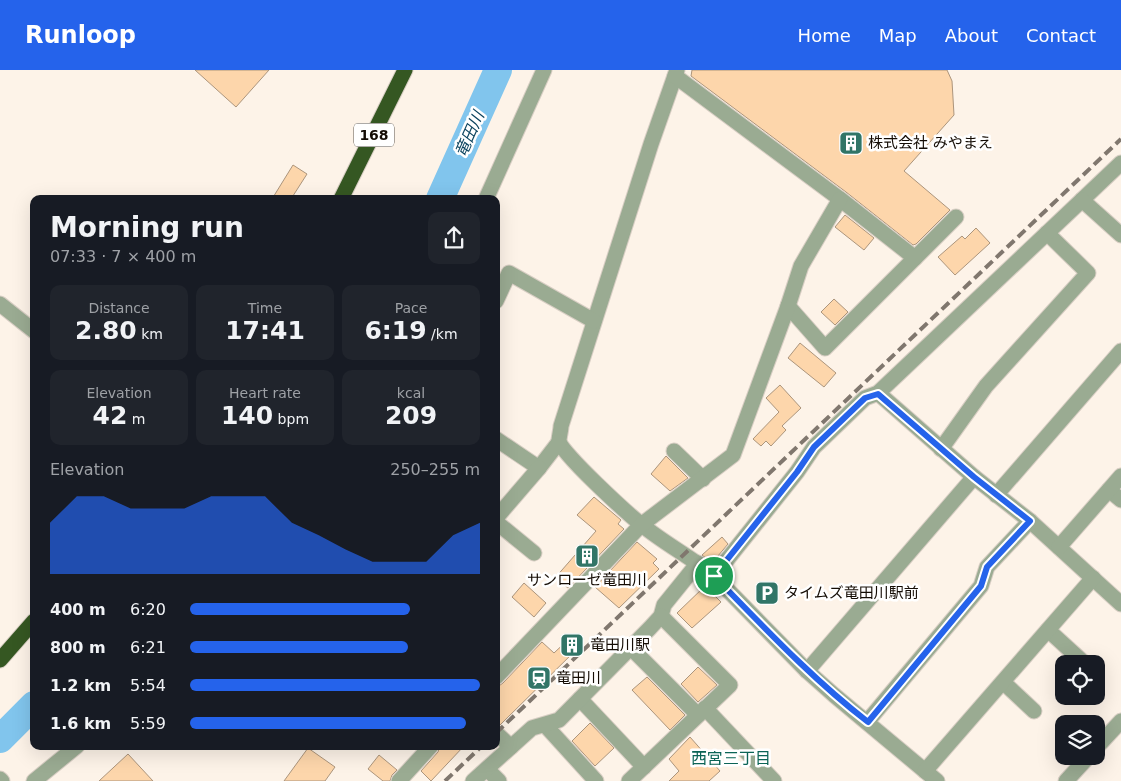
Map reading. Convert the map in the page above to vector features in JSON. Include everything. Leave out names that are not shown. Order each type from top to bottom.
[{"type":"highway","name":"168","points":[[343,195],[405,70]]},
{"type":"highway","points":[[3,650],[30,625]]},
{"type":"street","points":[[488,195],[544,70]]},
{"type":"street","points":[[500,515],[559,442],[561,426],[594,321],[676,73],[915,258]]},
{"type":"street","points":[[714,576],[797,472],[814,447],[865,398],[878,394],[1121,163]]},
{"type":"street","points":[[500,673],[641,525],[733,455],[801,266],[840,199]]},
{"type":"street","points":[[1082,200],[1121,235]]},
{"type":"street","points":[[788,306],[826,348],[956,217]]},
{"type":"street","points":[[941,449],[986,386],[1088,273],[1047,233]]},
{"type":"street","points":[[500,292],[509,273],[594,321]]},
{"type":"street","points":[[0,304],[30,328]]},
{"type":"street","points":[[996,495],[1121,351]]},
{"type":"street","points":[[878,394],[974,477],[1030,521],[1121,603]]},
{"type":"street","points":[[500,442],[539,468]]},
{"type":"street","points":[[559,442],[581,468],[641,525],[714,576],[807,671],[931,776],[1003,682],[1094,578]]},
{"type":"street","points":[[674,451],[703,479]]},
{"type":"street","points":[[1059,547],[1121,476]]},
{"type":"street","points":[[807,671],[974,477]]},
{"type":"street","points":[[1109,490],[1121,500]]},
{"type":"street","points":[[868,722],[981,586],[987,567],[1030,521]]},
{"type":"street","points":[[500,523],[534,553]]},
{"type":"street","points":[[473,781],[532,728],[559,720],[580,700],[661,616],[664,605],[698,563]]},
{"type":"street","points":[[629,781],[730,685],[661,616]]},
{"type":"street","points":[[1048,630],[1075,655]]},
{"type":"street","points":[[631,648],[774,781]]},
{"type":"street","points":[[1003,682],[1034,711]]},
{"type":"street","points":[[580,700],[644,767]]},
{"type":"street","points":[[1105,738],[1121,721]]},
{"type":"street","points":[[545,725],[596,781]]},
{"type":"street","points":[[500,737],[511,747]]},
{"type":"street","points":[[34,781],[72,750]]},
{"type":"street","points":[[399,781],[427,750]]},
{"type":"street","points":[[1066,781],[1081,765]]},
{"type":"street","points":[[487,769],[499,781]]},
{"type":"building","points":[[195,70],[269,70],[236,107]]},
{"type":"building","name":"株式会社 みやまえ","points":[[692,70],[947,70],[952,81],[954,115],[904,171],[950,210],[913,245],[846,192],[691,76]]},
{"type":"building","points":[[293,165],[307,174],[294,195],[274,195]]},
{"type":"building","points":[[845,215],[874,238],[864,250],[835,227]]},
{"type":"building","points":[[976,228],[990,243],[955,275],[938,257],[962,236],[965,239]]},
{"type":"building","points":[[834,299],[848,312],[835,325],[821,312]]},
{"type":"building","points":[[800,343],[836,373],[824,387],[788,358]]},
{"type":"building","points":[[780,385],[801,408],[782,426],[786,430],[771,446],[766,441],[761,446],[753,439],[779,412],[766,398]]},
{"type":"building","points":[[666,456],[688,478],[670,491],[651,474]]},
{"type":"building","name":"サンローゼ竜田川","points":[[594,497],[621,520],[618,524],[624,529],[568,588],[555,578],[596,531],[577,515]]},
{"type":"building","points":[[722,537],[728,544],[712,563],[702,555]]},
{"type":"building","points":[[637,542],[657,559],[653,563],[659,569],[619,608],[595,587]]},
{"type":"building","points":[[524,583],[546,603],[534,617],[512,597]]},
{"type":"building","points":[[705,586],[721,602],[692,628],[677,613]]},
{"type":"building","points":[[572,636],[581,645],[500,725],[500,685],[542,642],[554,653]]},
{"type":"building","points":[[698,667],[717,685],[698,702],[681,684]]},
{"type":"building","points":[[647,677],[685,715],[670,730],[632,690]]},
{"type":"building","points":[[590,723],[614,748],[595,766],[572,741]]},
{"type":"building","points":[[690,737],[720,771],[709,781],[669,781],[679,771],[669,759]]},
{"type":"building","points":[[307,750],[311,750],[335,767],[325,781],[284,781]]},
{"type":"building","points":[[439,750],[460,750],[431,781],[421,771]]},
{"type":"building","points":[[128,754],[153,781],[99,781]]},
{"type":"building","points":[[379,755],[397,770],[392,775],[390,781],[383,781],[368,769]]},
{"type":"waterway","name":"竜田川","points":[[442,195],[498,70]]},
{"type":"waterway","name":"竜田川","points":[[0,739],[30,709]]},
{"type":"railway","points":[[500,729],[1121,139]]},
{"type":"railway","points":[[445,781],[478,750]]},
{"type":"place","name":"株式会社 みやまえ","points":[[851,143]]},
{"type":"place","name":"サンローゼ竜田川","points":[[587,556]]},
{"type":"place","name":"タイムズ竜田川駅前","points":[[767,593]]},
{"type":"place","name":"竜田川駅","points":[[572,645]]},
{"type":"place","name":"竜田川","points":[[539,678]]},
{"type":"district","name":"西宮三丁目","points":[[731,758]]},
{"type":"route","points":[[878,394],[974,477],[1030,521],[987,567],[981,586],[868,722],[807,671],[714,576],[726,558],[797,472],[814,447],[865,398],[878,394]]}]
